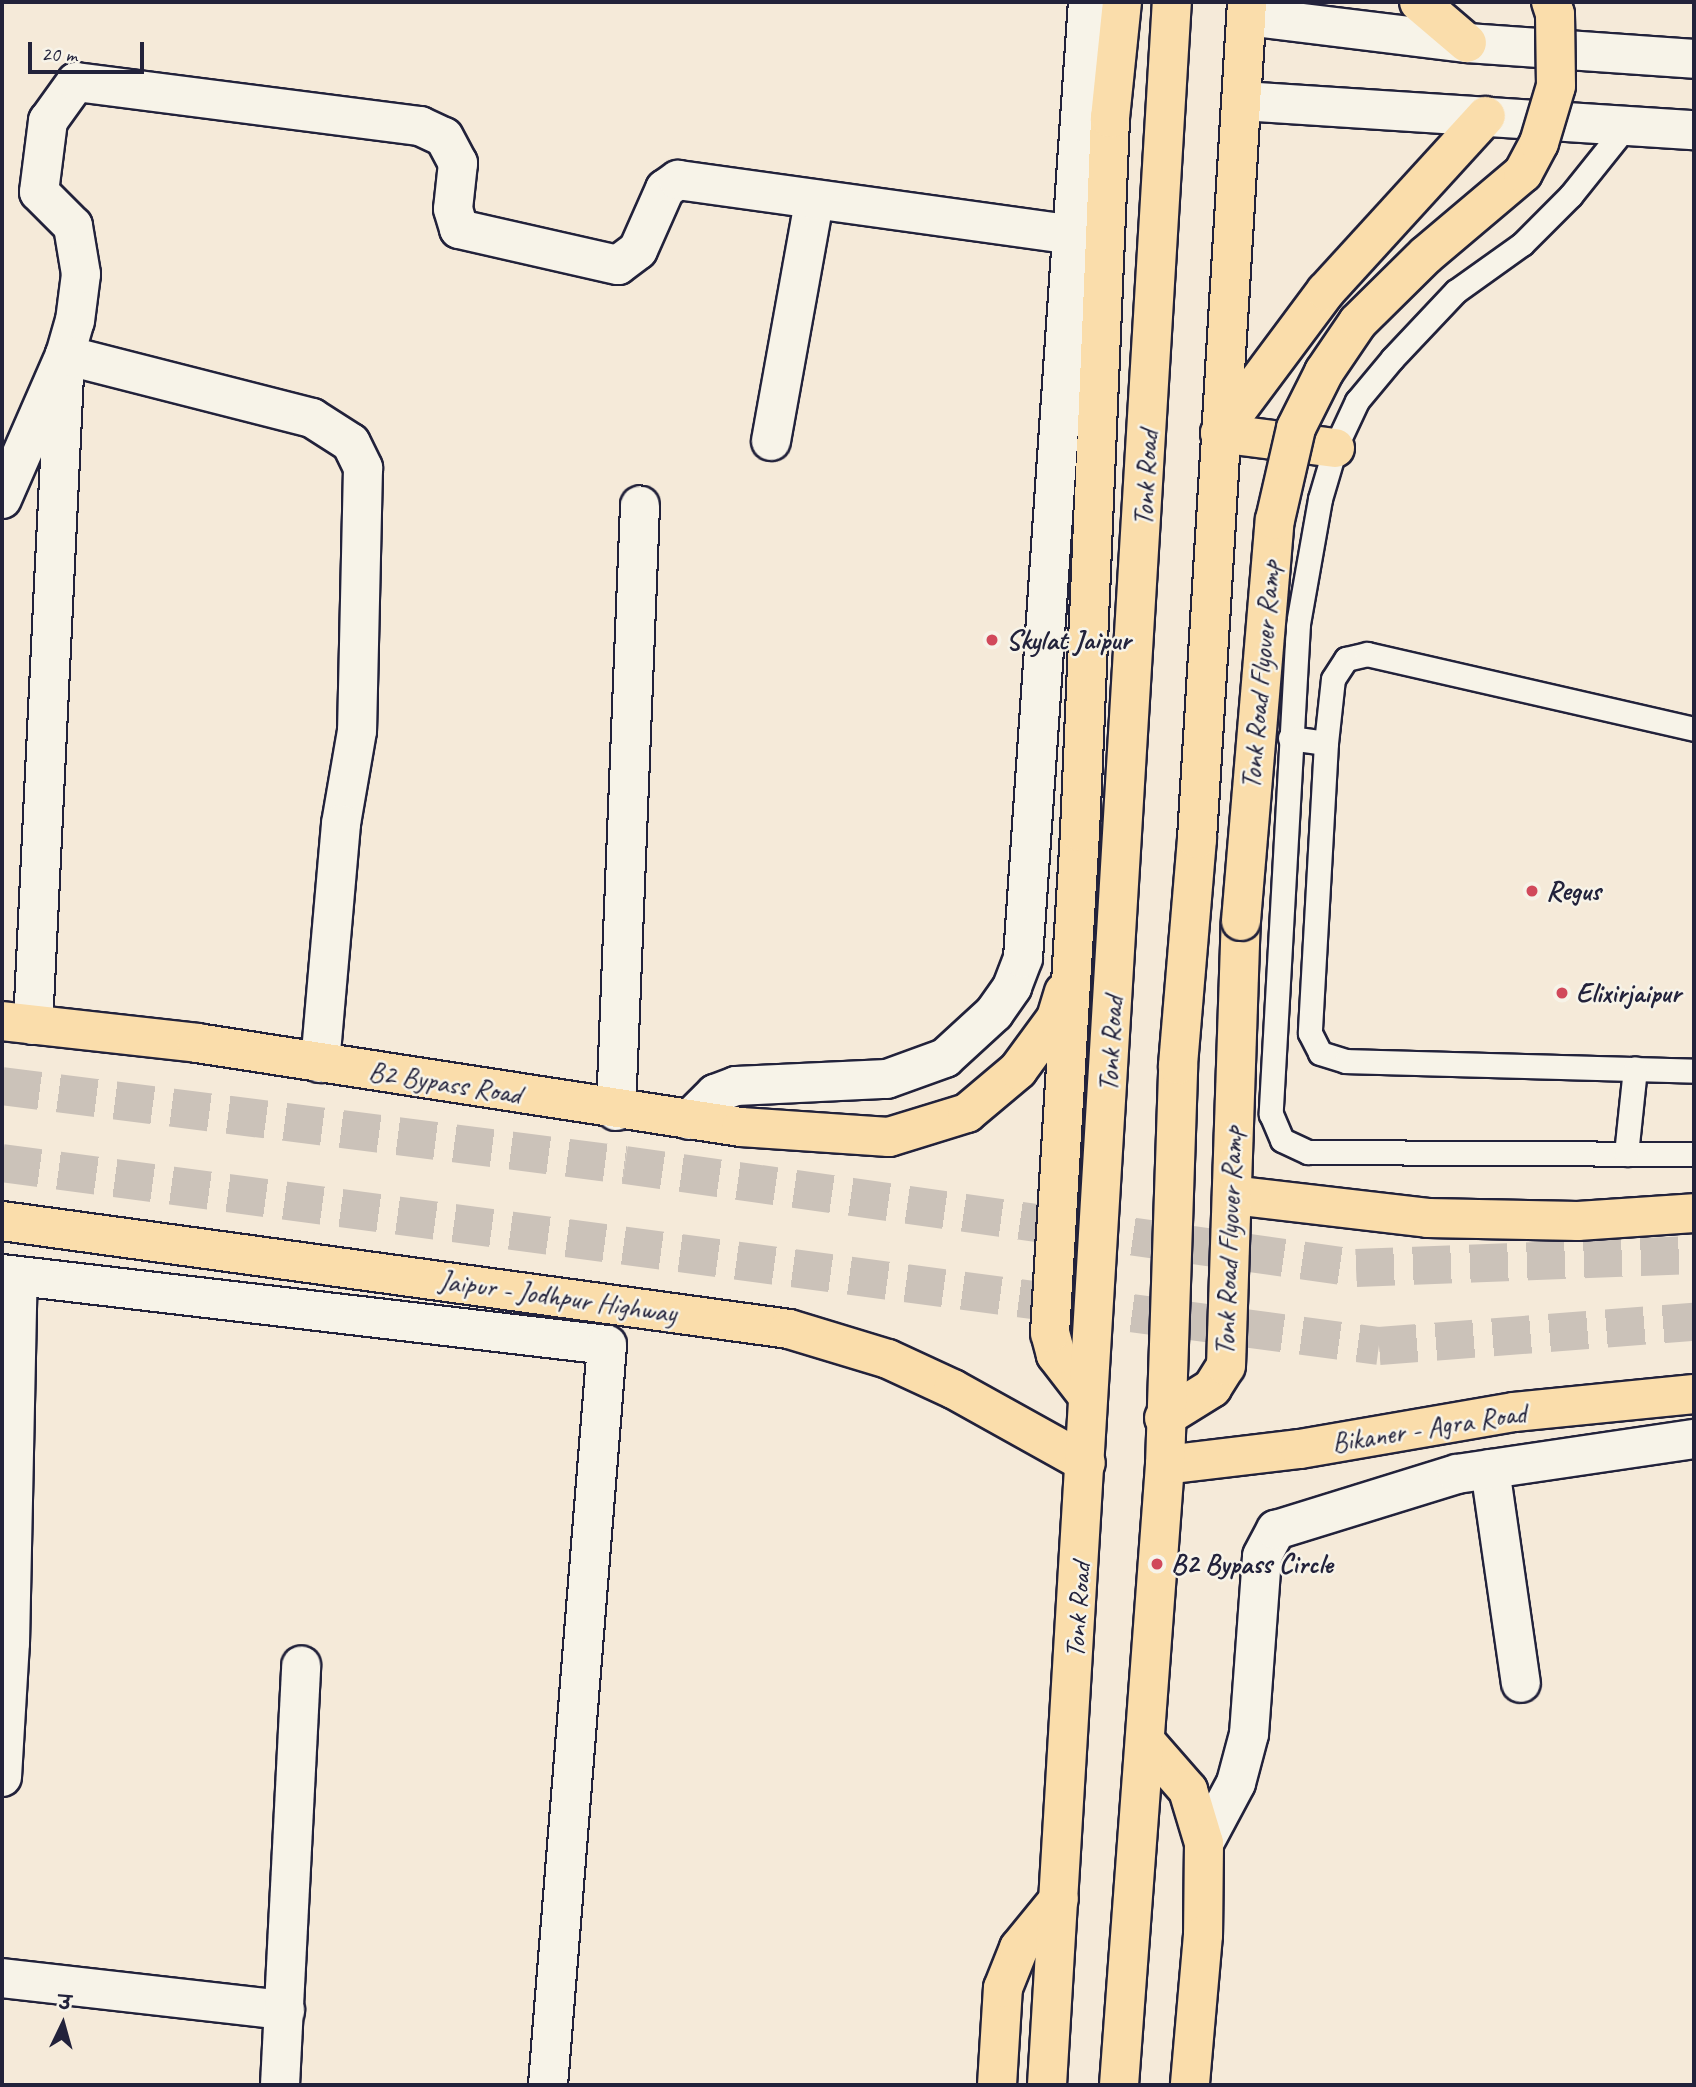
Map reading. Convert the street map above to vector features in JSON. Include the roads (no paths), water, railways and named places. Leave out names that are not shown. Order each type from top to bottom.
[{"type":"main road","points":[[1087,1395],[1056,1355],[1050,1333],[1080,832],[1110,118],[1122,2]]},
{"type":"main road","name":"Tonk Road","points":[[1047,2085],[1172,2]]},
{"type":"main road","points":[[1419,2],[1467,43]]},
{"type":"main road","name":"Tonk Road Flyover Ramp","points":[[1164,1418],[1212,1388],[1226,1366],[1241,921],[1275,520],[1296,428],[1324,372],[1358,322],[1426,255],[1523,173],[1539,143],[1556,86],[1555,13],[1551,2]]},
{"type":"main road","points":[[1119,2085],[1165,1465],[1164,1418],[1178,1065],[1197,839],[1247,9]]},
{"type":"main road","points":[[1220,433],[1326,291],[1486,116]]},
{"type":"main road","points":[[1220,433],[1335,448]]},
{"type":"main road","name":"B2 Bypass Road","points":[[17,1023],[320,1063],[616,1111],[889,1137],[967,1113],[1018,1070],[1056,1018],[1072,968]]},
{"type":"main road","points":[[1231,1195],[1428,1217],[1578,1221],[1694,1213]]},
{"type":"main road","name":"Jaipur - Jodhpur Highway","points":[[2,1221],[789,1329],[888,1359],[953,1389],[1086,1463]]},
{"type":"main road","name":"Bikaner - Agra Road","points":[[1165,1465],[1300,1449],[1514,1412],[1694,1394]]},
{"type":"main road","points":[[1146,1742],[1188,1790],[1199,1814],[1203,1843],[1203,1936],[1190,2085]]},
{"type":"main road","points":[[998,2085],[1003,1988],[1019,1948],[1059,1899]]},
{"type":"street","points":[[689,1120],[715,1094],[736,1086],[840,1085],[916,1070],[945,1058],[965,1042],[1012,988],[1025,944],[1088,2]]},
{"type":"street","points":[[1247,9],[1467,43],[1694,59]]},
{"type":"street","points":[[17,1023],[65,355],[81,274],[73,226],[40,192],[48,121],[76,82],[420,126],[444,137],[458,163],[453,209],[459,229],[618,265],[638,250],[665,189],[678,180],[1073,235]]},
{"type":"street","points":[[1242,101],[1694,130]]},
{"type":"street","points":[[771,441],[814,201]]},
{"type":"street","points":[[2,499],[65,355]]},
{"type":"street","points":[[65,355],[312,418],[351,443],[363,468],[357,731],[341,824],[320,1063]]},
{"type":"street","points":[[616,1111],[640,505]]},
{"type":"street","points":[[2,1777],[10,1643],[10,1275],[607,1345],[548,2085]]},
{"type":"street","points":[[1203,1843],[1236,1783],[1249,1734],[1262,1556],[1276,1530],[1457,1474],[1694,1439]]},
{"type":"street","points":[[1490,1469],[1521,1683]]},
{"type":"street","points":[[280,2085],[301,1666]]},
{"type":"street","points":[[2,1978],[285,2010]]},
{"type":"lane","points":[[1627,125],[1542,225],[1456,291],[1392,359],[1357,401],[1335,448],[1320,499],[1297,624],[1271,1114],[1282,1140],[1308,1152],[1694,1154]]},
{"type":"lane","points":[[1694,729],[1367,654],[1346,659],[1333,679],[1326,743],[1310,1033],[1320,1053],[1346,1061],[1694,1071]]},
{"type":"lane","points":[[1290,738],[1326,743]]},
{"type":"lane","points":[[1286,843],[1319,843]]},
{"type":"lane","points":[[1626,1154],[1635,1068]]},
{"type":"tunnel","points":[[2,1086],[625,1165],[1356,1268],[1694,1255]]},
{"type":"tunnel","points":[[2,1163],[1379,1346],[1694,1322]]},
{"type":"place","name":"Skylat Jaipur","points":[[992,640]]},
{"type":"place","name":"Regus","points":[[1532,891]]},
{"type":"place","name":"Elixirjaipur","points":[[1562,993]]},
{"type":"place","name":"B2 Bypass Circle","points":[[1157,1564]]}]
